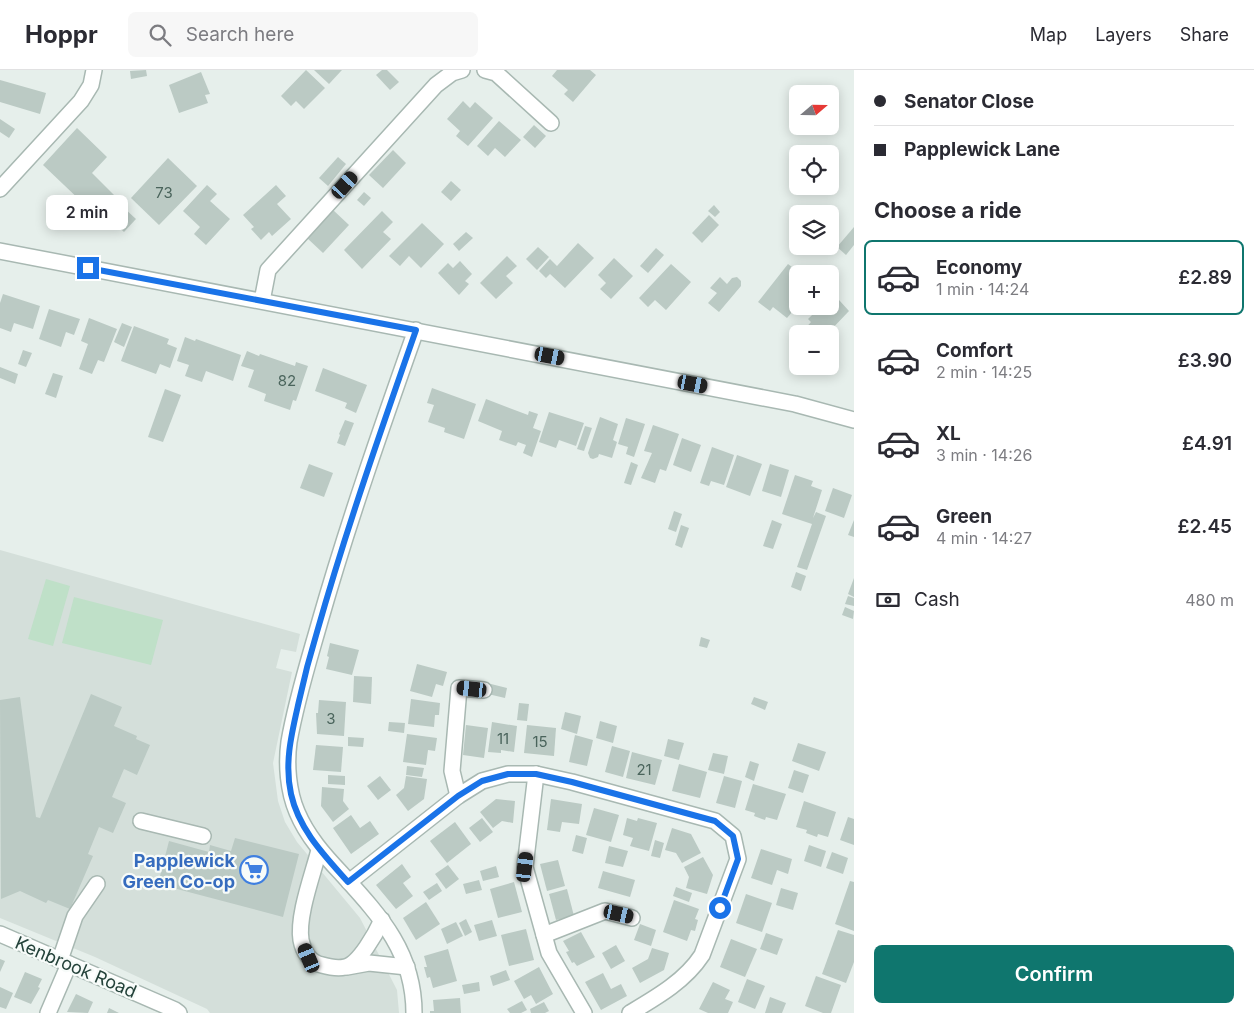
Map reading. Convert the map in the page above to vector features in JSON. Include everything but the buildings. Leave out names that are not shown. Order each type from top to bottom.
[{"type":"street","points":[[0,189],[81,101],[90,85],[94,70]]},
{"type":"street","points":[[262,301],[268,270],[436,85],[452,73],[462,70]]},
{"type":"street","points":[[485,70],[496,73],[552,123]]},
{"type":"street","points":[[0,251],[795,404],[854,420]]},
{"type":"street","points":[[414,1013],[414,996],[402,954],[382,920],[319,850],[308,834],[297,812],[288,773],[289,742],[307,665],[339,554],[416,330]]},
{"type":"street","points":[[458,796],[452,771],[459,688],[484,690]]},
{"type":"street","points":[[348,882],[458,796],[482,781],[508,774],[536,774],[572,782],[715,821],[733,836],[738,859],[702,955],[695,966],[664,993],[630,1013]]},
{"type":"street","points":[[536,774],[525,867],[550,953],[584,1013]]},
{"type":"street","points":[[141,821],[202,836]]},
{"type":"street","points":[[319,850],[301,918],[301,940],[309,958],[318,964],[335,968],[369,963],[407,967]]},
{"type":"street","points":[[48,1013],[65,962],[74,916],[98,884]]},
{"type":"street","points":[[544,935],[605,911],[632,918]]},
{"type":"street","points":[[347,967],[369,946],[382,920]]},
{"type":"street","name":"Kenbrook Road","points":[[0,934],[179,1013]]},
{"type":"shaded area","points":[[0,550],[300,634],[296,652],[281,649],[276,668],[292,672],[273,763],[278,801],[285,822],[297,842],[360,918],[397,990],[399,1013],[210,1013],[207,1009],[95,957],[0,918]]},
{"type":"green space","points":[[46,579],[70,586],[53,646],[28,639]]},
{"type":"green space","points":[[74,597],[163,620],[151,665],[62,643]]},
{"type":"place","name":"Papplewick Green Co-op","points":[[254,870]]},
{"type":"route","points":[[88,268],[416,330],[339,554],[307,665],[289,742],[288,773],[297,812],[308,834],[319,850],[348,882],[458,796],[482,781],[508,774],[536,774],[715,821],[733,836],[738,859],[720,908]]}]
